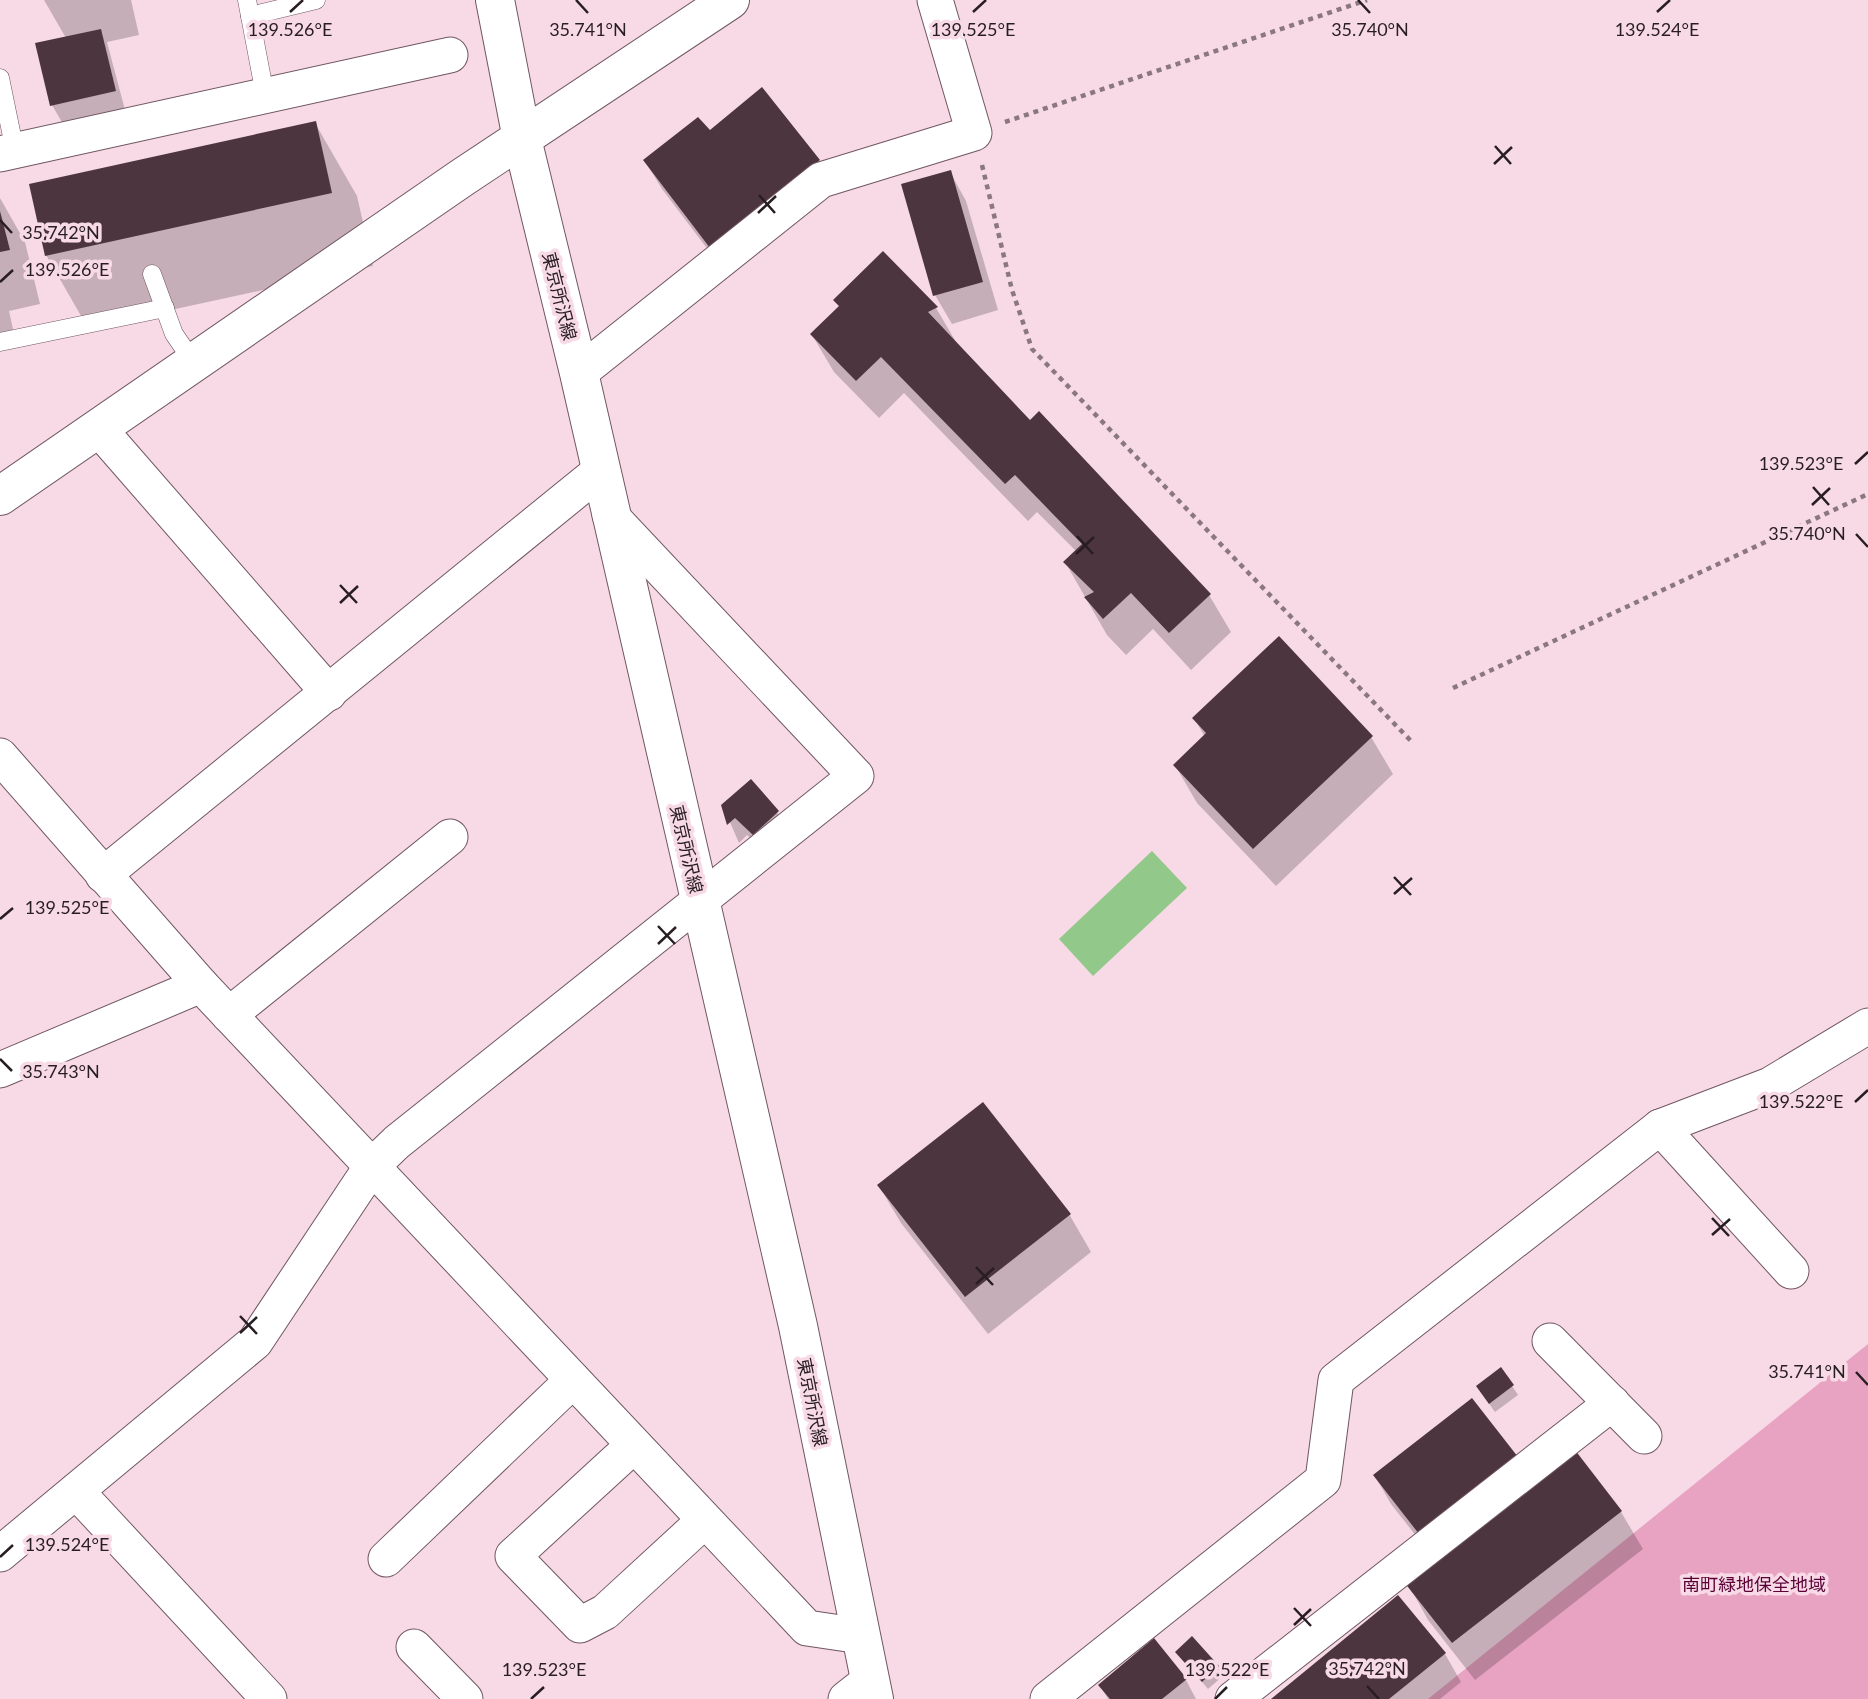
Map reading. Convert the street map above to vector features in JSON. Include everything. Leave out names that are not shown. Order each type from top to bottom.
[{"type":"main road","name":"東京所沢線","points":[[495,0],[522,139],[579,373],[798,1326],[861,1636],[863,1693]]},
{"type":"main road","points":[[0,496],[730,0]]},
{"type":"street","points":[[579,373],[821,180],[974,132],[934,0]]},
{"type":"street","points":[[7,153],[450,55]]},
{"type":"street","points":[[98,428],[329,693]]},
{"type":"street","points":[[103,875],[600,471]]},
{"type":"street","points":[[0,1554],[255,1342],[372,1166],[397,1142],[856,776],[610,515]]},
{"type":"street","points":[[0,756],[201,985],[807,1628],[861,1636]]},
{"type":"street","points":[[229,1015],[450,837]]},
{"type":"street","points":[[0,1070],[201,985]]},
{"type":"street","points":[[1048,1699],[1323,1480],[1336,1380],[1660,1127],[1770,1085],[1868,1026]]},
{"type":"street","points":[[1660,1127],[1790,1271]]},
{"type":"street","points":[[1550,1340],[1644,1436]]},
{"type":"street","points":[[386,1559],[573,1380]]},
{"type":"street","points":[[1233,1699],[1612,1403]]},
{"type":"street","points":[[634,1445],[513,1556],[580,1625],[605,1612],[704,1521]]},
{"type":"street","points":[[76,1491],[269,1699]]},
{"type":"street","points":[[414,1647],[465,1699]]},
{"type":"lane","points":[[265,95],[248,8],[316,0]]},
{"type":"lane","points":[[0,78],[7,153]]},
{"type":"lane","points":[[152,274],[174,334],[194,363]]},
{"type":"lane","points":[[0,342],[165,308]]},
{"type":"path","points":[[1367,0],[974,132],[1012,290],[1032,349],[1412,742]]},
{"type":"path","points":[[1453,688],[1868,494]]},
{"type":"green space","name":"南町緑地保全地域","points":[[1868,1344],[1868,1699],[1428,1699]]},
{"type":"shaded area","points":[[1152,851],[1187,888],[1093,976],[1059,939]]},
{"type":"building","points":[[101,29],[116,91],[50,106],[35,43]]},
{"type":"building","points":[[762,87],[820,160],[710,248],[643,160],[698,117],[710,130]]},
{"type":"building","points":[[316,121],[332,193],[45,256],[29,184]]},
{"type":"building","points":[[951,170],[983,282],[933,296],[901,184]]},
{"type":"building","points":[[0,211],[10,250],[0,252]]},
{"type":"building","points":[[883,251],[938,307],[928,312],[1030,420],[1039,411],[1211,594],[1169,633],[1131,593],[1103,619],[1084,597],[1094,592],[1063,562],[1082,544],[1015,475],[1005,484],[881,357],[856,381],[810,334],[839,306],[833,300]]},
{"type":"building","points":[[1279,636],[1373,736],[1253,849],[1173,765],[1206,733],[1192,718]]},
{"type":"building","points":[[751,779],[779,811],[753,835],[735,818],[727,825],[721,805]]},
{"type":"building","points":[[983,1102],[1071,1214],[965,1297],[877,1185]]},
{"type":"building","points":[[1501,1367],[1514,1385],[1489,1404],[1476,1386]]},
{"type":"building","points":[[1472,1398],[1518,1457],[1419,1534],[1373,1475]]},
{"type":"building","points":[[1575,1450],[1622,1511],[1452,1643],[1404,1582]]},
{"type":"building","points":[[1398,1595],[1446,1653],[1389,1699],[1271,1699]]},
{"type":"building","points":[[1192,1636],[1219,1666],[1202,1682],[1175,1652]]},
{"type":"building","points":[[1154,1638],[1187,1679],[1162,1699],[1110,1699],[1098,1685]]}]
